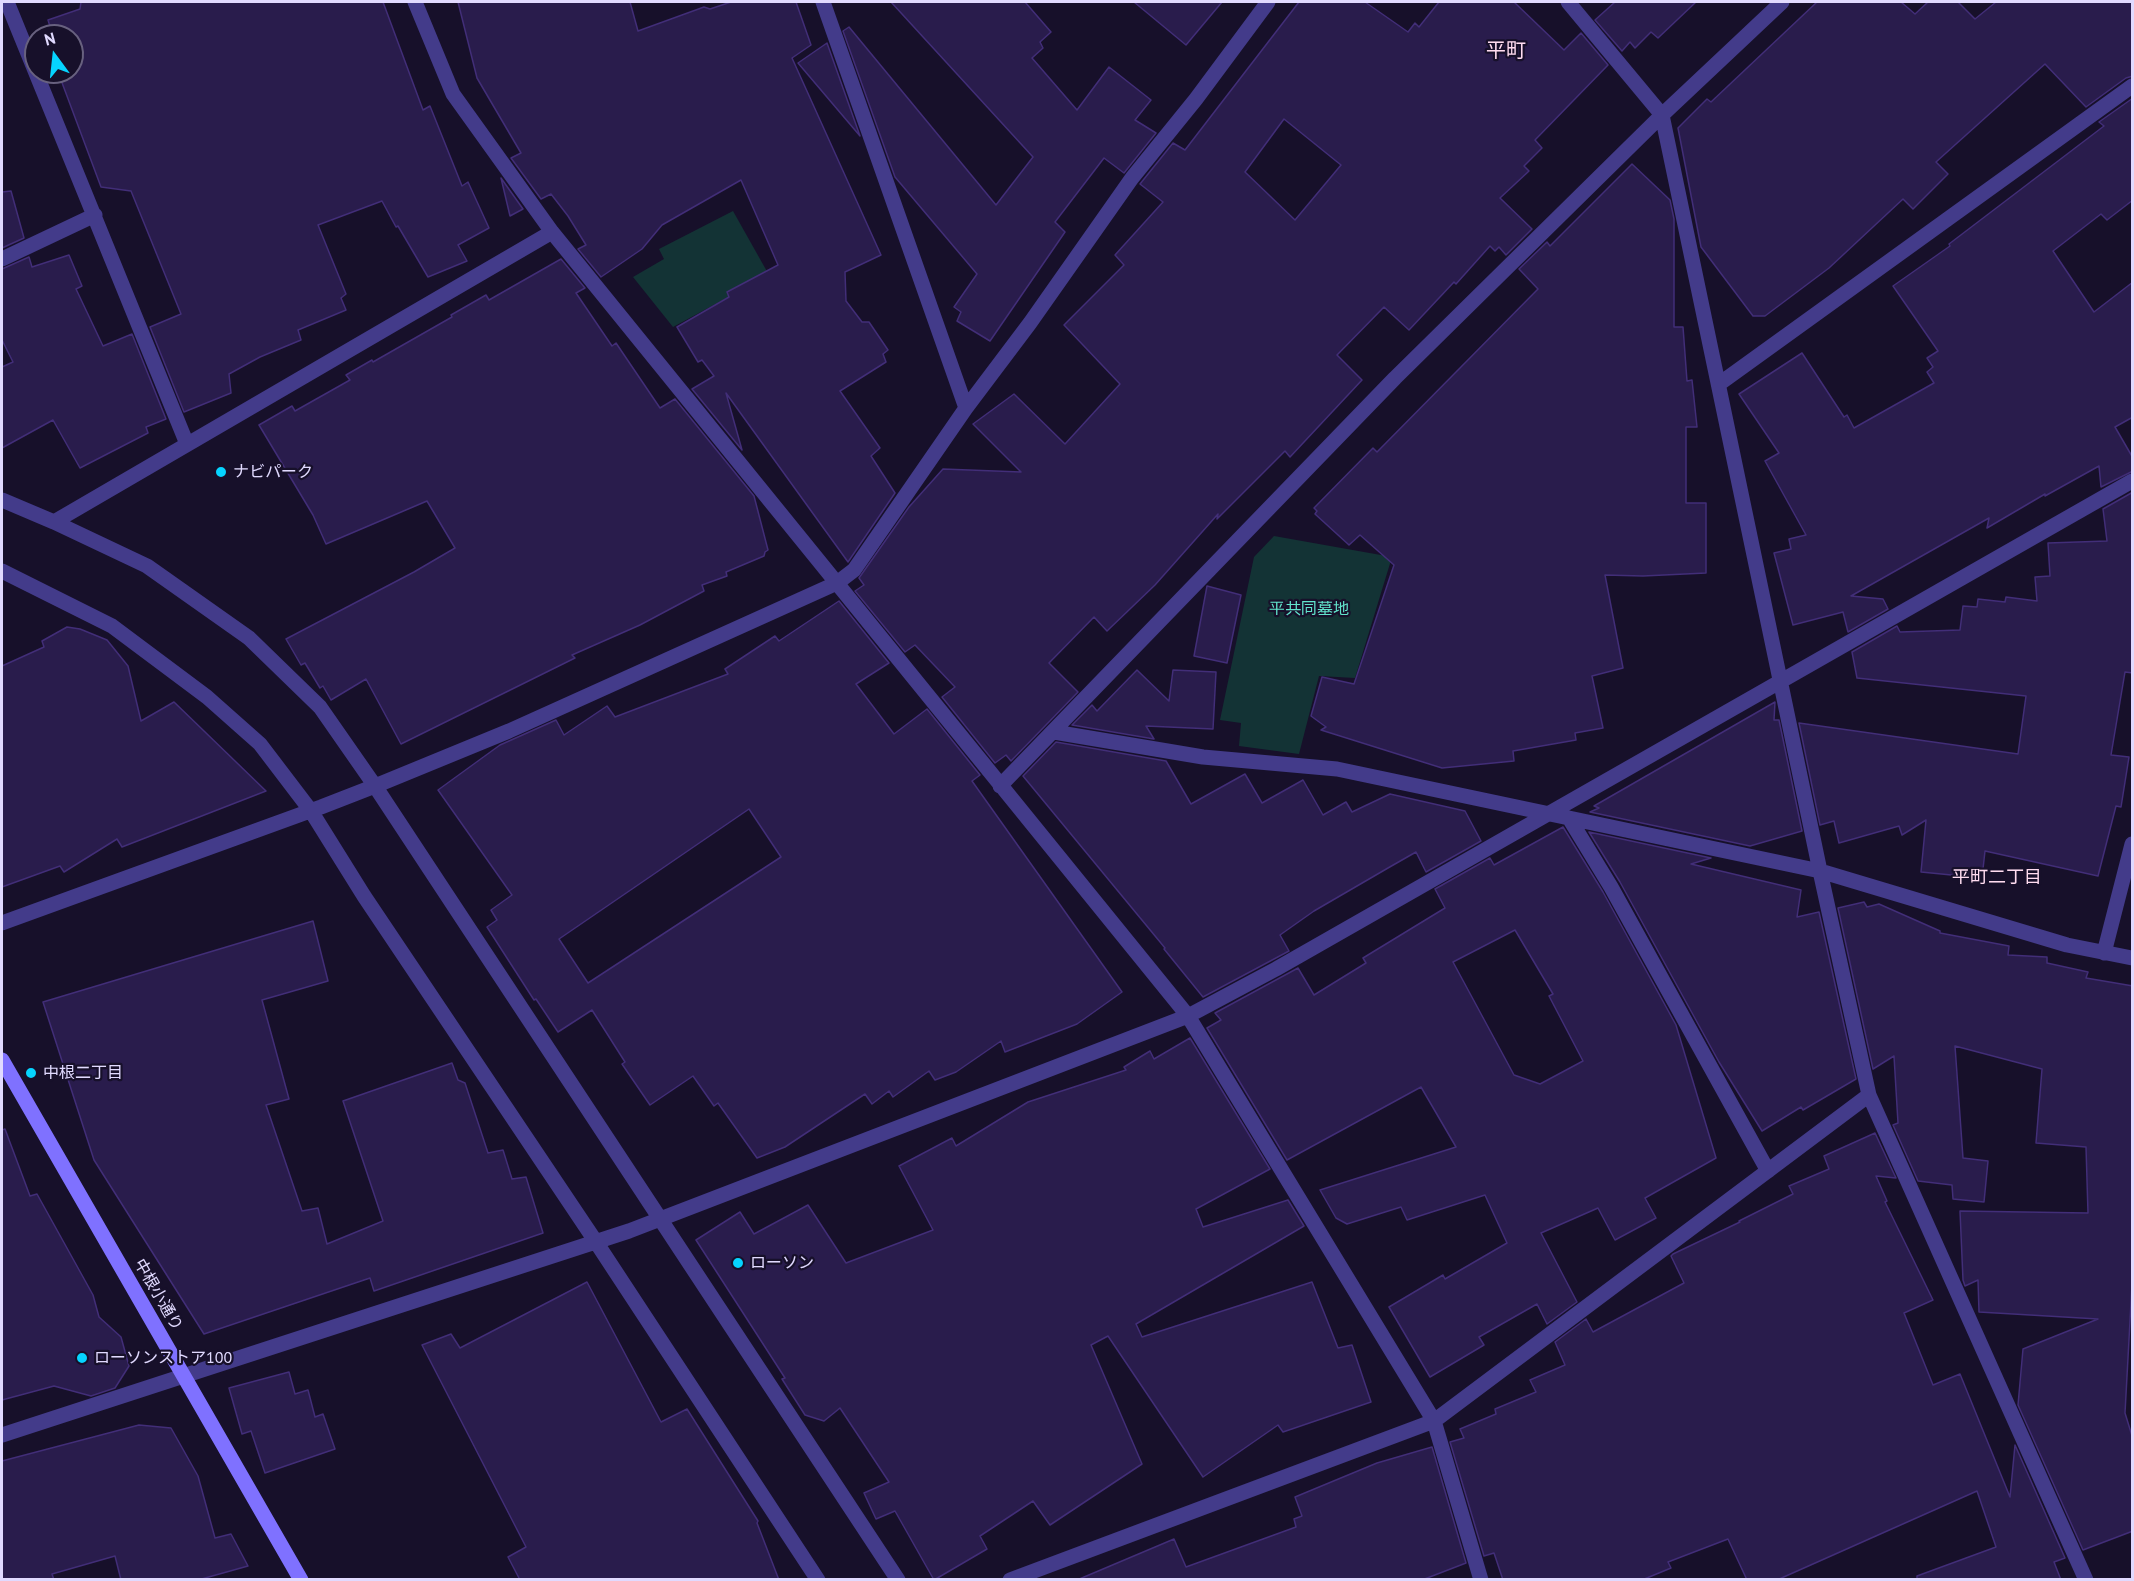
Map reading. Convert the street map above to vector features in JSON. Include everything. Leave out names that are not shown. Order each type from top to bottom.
[{"type":"street","points":[[7,2],[187,444]]},
{"type":"street","points":[[415,2],[453,94],[552,232],[1188,1016],[1434,1421],[1480,1580]]},
{"type":"street","points":[[823,2],[966,408]]},
{"type":"street","points":[[2,923],[370,788],[509,731],[837,583],[854,570],[966,408],[1030,323],[1132,178],[1196,99],[1268,2]]},
{"type":"street","points":[[1568,2],[1662,115],[1869,1095],[2086,1580]]},
{"type":"street","points":[[1000,786],[1395,378],[1662,115],[1782,2]]},
{"type":"street","points":[[1719,384],[2133,86]]},
{"type":"street","points":[[2,259],[95,215]]},
{"type":"street","points":[[54,522],[552,232]]},
{"type":"street","points":[[2,1435],[602,1240],[1188,1016],[1276,969],[2133,481]]},
{"type":"street","points":[[2,500],[147,566],[249,638],[320,707],[370,788],[654,1221],[898,1580]]},
{"type":"street","points":[[2,571],[112,626],[207,697],[260,744],[316,809],[364,896],[602,1240],[818,1580]]},
{"type":"street","points":[[1054,732],[1203,757],[1337,769],[1820,871],[2055,941],[2133,958]]},
{"type":"street","points":[[1569,818],[1611,887],[1768,1171]]},
{"type":"street","points":[[2104,953],[2133,844]]},
{"type":"street","name":"中根小通り","points":[[2,1060],[301,1580]]},
{"type":"street","points":[[1010,1580],[1434,1421],[1869,1095]]},
{"type":"green space","points":[[733,211],[769,275],[673,327],[633,277],[664,259],[659,249]]},
{"type":"green space","name":"平共同墓地","points":[[1274,536],[1392,557],[1355,678],[1319,676],[1299,754],[1239,746],[1241,723],[1220,720],[1254,557]]},
{"type":"building","points":[[81,2],[383,2],[423,110],[430,106],[462,186],[468,182],[489,228],[458,245],[467,261],[428,277],[382,201],[318,225],[346,294],[341,298],[346,310],[298,330],[301,340],[260,357],[229,374],[231,393],[184,412],[150,327],[181,314],[131,191],[101,187],[62,84],[84,84],[84,24],[49,24],[48,20],[80,9]]},
{"type":"building","points":[[458,2],[630,2],[638,31],[704,7],[710,9],[731,2],[796,2],[811,45],[792,58],[881,255],[845,272],[846,301],[862,322],[869,322],[888,350],[883,354],[886,362],[840,391],[880,448],[871,456],[895,493],[848,562],[726,393],[742,450],[692,389],[714,376],[702,360],[698,362],[677,327],[729,297],[727,292],[778,265],[741,180],[662,225],[642,249],[601,277],[578,249],[586,245],[568,216],[551,194],[541,199],[511,158],[521,153],[477,78]]},
{"type":"building","points":[[891,2],[1025,2],[1051,32],[1040,42],[1043,48],[1032,58],[1077,110],[1109,67],[1151,100],[1135,120],[1156,133],[1124,173],[1104,158],[1055,222],[1065,232],[990,341],[957,321],[961,312],[954,307],[977,274],[895,177],[843,31],[849,27],[996,205],[1033,157]]},
{"type":"building","points":[[1134,2],[1222,2],[1186,45]]},
{"type":"building","points":[[1299,2],[1365,2],[1408,32],[1415,23],[1419,27],[1439,2],[1514,2],[1564,50],[1581,33],[1608,65],[1535,140],[1542,148],[1524,166],[1529,171],[1500,198],[1532,229],[1506,255],[1499,247],[1495,251],[1490,246],[1456,284],[1454,282],[1409,330],[1384,307],[1337,355],[1362,380],[1290,457],[1285,451],[1217,519],[1218,514],[1155,585],[1107,631],[1094,617],[1049,663],[1078,692],[1011,761],[1006,755],[995,763],[942,697],[955,687],[915,645],[905,652],[855,591],[864,585],[859,578],[909,507],[943,469],[1021,472],[973,424],[1014,394],[1065,444],[1120,384],[1064,325],[1124,265],[1115,255],[1163,202],[1140,184],[1173,143],[1185,150]],"holes":[[[1284,119],[1341,165],[1295,220],[1245,172]]]},
{"type":"building","points":[[1615,2],[1696,2],[1658,38],[1651,32],[1635,48],[1630,42],[1622,51],[1595,20]]},
{"type":"building","points":[[1817,2],[1901,2],[1915,14],[1928,2],[1958,2],[1975,19],[1996,2],[2133,2],[2133,76],[2126,78],[2086,107],[2045,64],[1936,162],[1948,174],[1913,209],[1903,199],[1829,268],[1765,316],[1753,316],[1701,247],[1678,128],[1707,99],[1711,102]]},
{"type":"building","points":[[827,43],[860,136],[798,63]]},
{"type":"building","points":[[2133,98],[2133,200],[2107,220],[2101,214],[2053,251],[2094,312],[2133,282],[2133,417],[2115,427],[2133,458],[2133,471],[2101,487],[2099,466],[1987,528],[1989,518],[1851,596],[1883,599],[1888,609],[1848,632],[1843,612],[1793,625],[1774,553],[1791,549],[1789,539],[1806,535],[1765,461],[1779,453],[1739,394],[1802,353],[1844,417],[1847,415],[1854,428],[1934,383],[1927,372],[1933,367],[1927,358],[1938,351],[1893,286],[1950,246],[1949,244],[2104,126],[2099,122]]},
{"type":"building","points":[[1632,164],[1670,200],[1674,219],[1674,327],[1683,327],[1687,381],[1692,380],[1697,427],[1686,427],[1686,503],[1706,503],[1706,573],[1605,575],[1623,668],[1592,676],[1603,728],[1575,733],[1576,740],[1513,751],[1514,761],[1442,768],[1321,730],[1326,727],[1311,716],[1322,677],[1354,684],[1394,565],[1360,535],[1349,545],[1315,514],[1317,511],[1314,508],[1373,448],[1377,452],[1538,289],[1519,269],[1547,242],[1550,246]]},
{"type":"building","points":[[501,178],[523,209],[510,216]]},
{"type":"building","points":[[11,191],[24,238],[2,248],[2,192]]},
{"type":"building","points":[[69,255],[82,286],[76,289],[103,346],[132,334],[166,419],[146,427],[148,433],[80,468],[53,420],[2,448],[2,367],[13,362],[2,340],[2,269],[29,257],[32,267]]},
{"type":"building","points":[[561,259],[585,288],[576,293],[612,346],[616,343],[660,408],[675,399],[754,496],[768,550],[764,556],[726,572],[727,576],[702,585],[704,591],[640,625],[572,655],[575,658],[401,744],[366,679],[331,700],[323,686],[320,688],[305,663],[301,665],[286,639],[455,548],[427,501],[326,544],[313,515],[259,425],[292,406],[295,411],[350,380],[346,375],[372,360],[373,362],[452,317],[451,315],[486,295],[489,300]]},
{"type":"building","points":[[2133,492],[2133,673],[2125,672],[2111,755],[2129,757],[2121,807],[2116,806],[2098,876],[1985,851],[1982,878],[1921,872],[1926,820],[1902,835],[1899,826],[1839,843],[1834,821],[1820,825],[1799,723],[2018,754],[2026,696],[1857,678],[1852,652],[1897,626],[1900,632],[1960,630],[1963,606],[1977,607],[1978,599],[2005,602],[2006,597],[2037,601],[2035,577],[2050,576],[2048,543],[2107,541],[2103,509]]},
{"type":"building","points":[[1207,586],[1241,595],[1227,663],[1194,656]]},
{"type":"building","points":[[839,601],[889,663],[856,684],[894,734],[927,709],[980,775],[972,781],[1122,992],[1077,1024],[1005,1052],[1001,1041],[956,1072],[935,1080],[929,1071],[893,1097],[889,1091],[872,1104],[865,1094],[785,1147],[757,1158],[718,1103],[714,1106],[693,1076],[650,1105],[622,1064],[625,1062],[592,1010],[558,1032],[536,999],[534,1000],[487,927],[497,920],[491,910],[512,895],[438,790],[500,745],[556,720],[564,735],[607,706],[615,717],[728,674],[725,669],[775,636],[779,641]],"holes":[[[749,809],[781,857],[588,983],[559,939]]]},
{"type":"building","points":[[67,627],[80,629],[107,640],[128,666],[141,721],[174,702],[266,791],[122,847],[117,839],[64,872],[60,866],[2,887],[2,666],[44,647],[42,641]]},
{"type":"building","points":[[1137,670],[1169,701],[1173,670],[1216,672],[1213,729],[1146,726],[1154,739],[1072,725],[1092,705],[1097,711]]},
{"type":"building","points":[[1775,702],[1774,720],[1779,720],[1802,831],[1750,846],[1590,812],[1599,808],[1594,806]]},
{"type":"building","points":[[1056,742],[1166,761],[1191,804],[1245,774],[1262,803],[1303,780],[1323,815],[1346,802],[1352,812],[1390,794],[1465,811],[1481,841],[1426,872],[1416,852],[1314,911],[1280,935],[1289,951],[1203,997],[1023,776]]},
{"type":"building","points":[[1563,827],[1603,892],[1676,1025],[1716,1158],[1645,1198],[1656,1218],[1615,1240],[1598,1208],[1541,1233],[1577,1302],[1547,1324],[1537,1304],[1479,1337],[1484,1345],[1430,1377],[1389,1307],[1443,1275],[1445,1279],[1507,1243],[1485,1195],[1407,1220],[1401,1207],[1347,1224],[1336,1218],[1320,1190],[1456,1147],[1421,1087],[1287,1160],[1207,1028],[1221,1020],[1215,1013],[1298,968],[1314,995],[1366,963],[1363,958],[1445,908],[1435,889],[1490,858],[1494,865]],"holes":[[[1515,930],[1553,994],[1549,996],[1583,1061],[1540,1084],[1514,1075],[1453,962]]]},
{"type":"building","points":[[1589,832],[1711,858],[1691,864],[1801,890],[1797,917],[1819,912],[1856,1079],[1803,1110],[1801,1107],[1762,1131],[1719,1062],[1620,882]]},
{"type":"building","points":[[1864,902],[1867,907],[1879,904],[1940,931],[1940,933],[2009,946],[2008,955],[2047,957],[2047,963],[2088,972],[2086,978],[2133,986],[2133,1266],[2125,1413],[2133,1439],[2133,1531],[2083,1550],[2018,1405],[2023,1349],[2098,1319],[1979,1312],[1978,1280],[1965,1286],[1963,1280],[1960,1211],[2088,1213],[2086,1147],[2036,1143],[2042,1069],[1955,1046],[1963,1158],[1988,1161],[1984,1202],[1953,1199],[1952,1185],[1918,1181],[1893,1125],[1898,1123],[1894,1056],[1873,1069],[1838,908]]},
{"type":"building","points":[[313,921],[328,981],[262,1000],[289,1099],[266,1105],[302,1211],[318,1208],[327,1244],[383,1221],[343,1101],[452,1063],[458,1080],[465,1083],[488,1153],[503,1150],[512,1179],[526,1177],[543,1233],[374,1291],[370,1278],[204,1334],[94,1160],[43,1002]]},
{"type":"building","points":[[1190,1038],[1270,1169],[1196,1209],[1203,1227],[1288,1200],[1304,1226],[1136,1324],[1142,1337],[1312,1282],[1338,1348],[1352,1345],[1371,1402],[1283,1432],[1278,1425],[1203,1477],[1108,1336],[1091,1345],[1142,1464],[1050,1525],[1033,1501],[980,1536],[987,1549],[934,1580],[895,1511],[876,1519],[864,1493],[889,1482],[840,1408],[824,1421],[805,1415],[782,1379],[785,1378],[696,1240],[740,1212],[754,1234],[808,1205],[846,1263],[933,1230],[899,1166],[952,1138],[956,1146],[1028,1102],[1126,1070],[1124,1067],[1150,1051],[1154,1059]]},
{"type":"building","points":[[5,1129],[30,1196],[37,1194],[93,1295],[99,1317],[121,1337],[129,1366],[115,1388],[91,1396],[54,1386],[2,1400],[2,1130]]},
{"type":"building","points":[[1875,1133],[1896,1178],[1876,1176],[1887,1201],[1885,1202],[1933,1300],[1904,1313],[1933,1385],[1960,1374],[2010,1497],[2015,1445],[2065,1558],[2054,1562],[2061,1580],[1917,1580],[1917,1576],[1996,1547],[1977,1491],[1777,1580],[1747,1580],[1728,1539],[1668,1562],[1671,1568],[1642,1580],[1503,1580],[1494,1553],[1484,1556],[1450,1442],[1464,1438],[1460,1429],[1496,1414],[1495,1409],[1536,1392],[1530,1380],[1565,1365],[1555,1342],[1586,1319],[1593,1332],[1684,1283],[1671,1256],[1673,1254],[1793,1194],[1789,1186],[1829,1169],[1824,1156]]},
{"type":"building","points":[[587,1282],[661,1422],[687,1409],[758,1521],[779,1580],[520,1580],[508,1557],[526,1547],[422,1345],[451,1334],[460,1348]]},
{"type":"building","points":[[289,1372],[295,1394],[308,1390],[315,1417],[323,1414],[335,1449],[265,1473],[251,1431],[242,1434],[229,1388]]},
{"type":"building","points":[[139,1425],[171,1428],[198,1476],[215,1538],[231,1534],[248,1566],[198,1580],[121,1580],[115,1556],[52,1574],[54,1580],[2,1580],[2,1461]]},
{"type":"building","points":[[1432,1447],[1466,1563],[1422,1580],[1077,1580],[1174,1539],[1186,1567],[1296,1527],[1294,1519],[1302,1516],[1295,1497],[1377,1463]]},
{"type":"place","name":"ナビパーク","points":[[221,472]]},
{"type":"place","name":"中根二丁目","points":[[31,1073]]},
{"type":"place","name":"ローソン","points":[[738,1263]]},
{"type":"place","name":"ローソンストア100","points":[[82,1358]]},
{"type":"district","name":"平町","points":[[1506,51]]},
{"type":"district","name":"平町二丁目","points":[[1997,878]]}]
